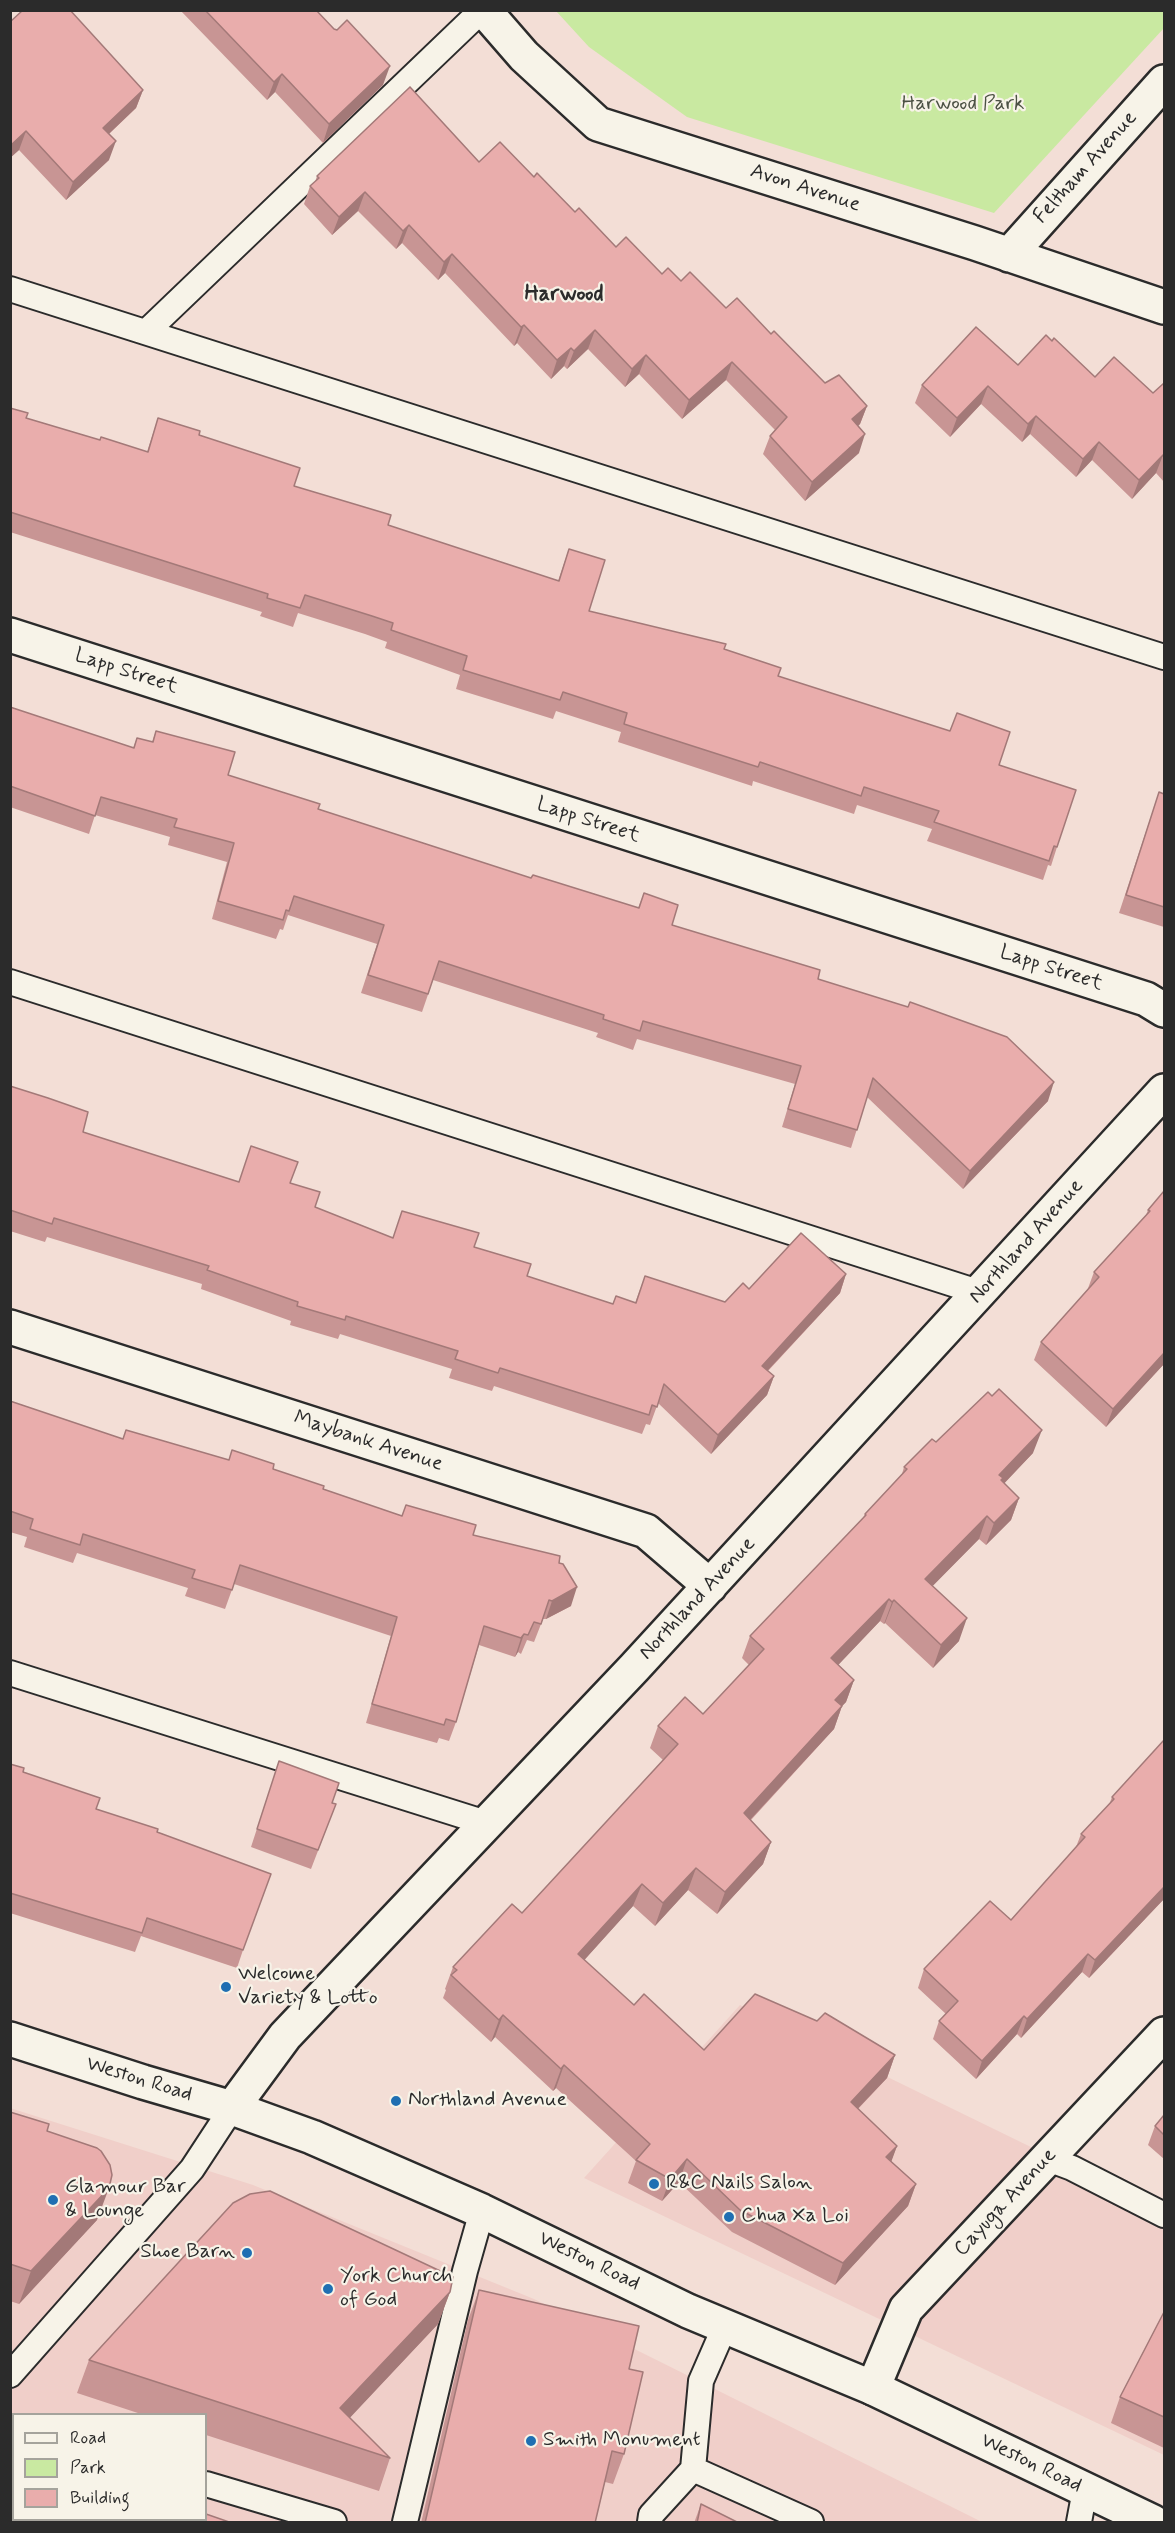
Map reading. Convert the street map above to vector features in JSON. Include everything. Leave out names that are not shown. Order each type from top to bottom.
[{"type":"street","name":"Avon Avenue","points":[[483,10],[524,56],[598,124],[1164,307]]},
{"type":"street","name":"Feltham Avenue","points":[[1009,255],[1164,82]]},
{"type":"street","name":"Lapp Street","points":[[10,635],[1146,999],[1164,1010]]},
{"type":"street","name":"Northland Avenue","points":[[232,2108],[285,2036],[710,1586],[1164,1091]]},
{"type":"street","name":"Maybank Avenue","points":[[10,1327],[646,1531],[710,1586]]},
{"type":"street","name":"Cayuga Avenue","points":[[873,2388],[906,2309],[1164,2034]]},
{"type":"street","name":"Weston Road","points":[[10,2039],[232,2108],[312,2137],[482,2211],[725,2326],[873,2388],[1153,2523]]},
{"type":"lane","points":[[146,332],[483,10]]},
{"type":"lane","points":[[10,289],[1164,657]]},
{"type":"lane","points":[[10,982],[981,1293]]},
{"type":"lane","points":[[10,1672],[486,1823]]},
{"type":"lane","points":[[10,2375],[192,2169],[232,2108]]},
{"type":"lane","points":[[1048,2159],[1072,2168],[1164,2215]]},
{"type":"lane","points":[[405,2523],[465,2271],[482,2211]]},
{"type":"lane","points":[[650,2523],[651,2515],[693,2469],[701,2381],[725,2326]]},
{"type":"lane","points":[[693,2469],[812,2523]]},
{"type":"lane","points":[[207,2484],[334,2523]]},
{"type":"lane","points":[[1079,2523],[1085,2490]]},
{"type":"shaded area","points":[[740,2005],[1164,2212],[1164,2455],[584,2178]]},
{"type":"shaded area","points":[[10,2108],[253,2185],[534,2299],[982,2522],[11,2522]]},
{"type":"green space","name":"Harwood Park","points":[[1164,10],[1164,28],[994,213],[687,117],[589,47],[556,11]]},
{"type":"building","points":[[23,10],[70,10],[143,90],[103,128],[116,141],[73,182],[26,131],[10,146],[10,22]]},
{"type":"building","points":[[205,10],[316,10],[337,30],[347,20],[390,66],[329,124],[282,74],[274,82]]},
{"type":"building","points":[[410,87],[479,162],[500,142],[534,177],[537,173],[575,212],[579,208],[616,247],[626,237],[662,274],[668,268],[681,281],[690,272],[726,308],[737,298],[771,334],[774,331],[825,383],[839,375],[867,406],[852,419],[865,434],[812,482],[770,436],[787,417],[732,362],[689,400],[646,355],[632,369],[595,330],[574,351],[571,348],[557,360],[524,325],[521,327],[452,254],[444,262],[409,225],[403,231],[365,192],[339,217],[310,186],[319,178],[317,176]]},
{"type":"building","points":[[976,327],[1018,365],[1046,335],[1052,341],[1054,338],[1095,377],[1114,357],[1153,393],[1164,383],[1164,457],[1163,455],[1139,480],[1099,442],[1083,459],[1036,416],[1028,424],[988,386],[957,418],[922,385]]},
{"type":"building","points":[[10,408],[28,413],[26,418],[100,440],[101,437],[148,452],[158,418],[200,431],[199,435],[300,468],[294,486],[391,515],[388,525],[559,581],[569,549],[605,560],[589,611],[726,644],[724,649],[781,668],[778,676],[950,731],[957,713],[1010,732],[999,765],[1076,790],[1057,847],[1054,846],[1049,861],[934,822],[939,811],[864,787],[861,796],[760,762],[758,767],[624,724],[627,713],[563,692],[560,700],[463,670],[467,656],[391,630],[393,623],[305,595],[300,608],[267,598],[268,594],[10,512]]},
{"type":"building","points":[[10,707],[134,748],[137,738],[153,742],[156,731],[235,752],[228,775],[320,804],[318,809],[531,878],[533,875],[639,908],[644,893],[678,905],[672,925],[820,970],[818,979],[908,1007],[910,1002],[1007,1037],[1054,1082],[970,1171],[873,1078],[857,1130],[788,1109],[801,1066],[643,1021],[640,1031],[603,1019],[604,1015],[439,961],[428,994],[368,975],[384,925],[294,896],[283,920],[218,901],[234,843],[174,827],[177,819],[101,797],[95,816],[10,786]]},
{"type":"building","points":[[1159,792],[1164,794],[1164,907],[1126,895]]},
{"type":"building","points":[[10,1086],[88,1112],[83,1132],[239,1182],[251,1146],[298,1162],[290,1183],[320,1192],[315,1207],[393,1238],[402,1211],[479,1233],[474,1247],[531,1264],[527,1276],[613,1304],[616,1296],[636,1303],[645,1276],[725,1302],[743,1283],[749,1289],[801,1233],[846,1274],[762,1366],[774,1376],[718,1435],[664,1384],[657,1407],[652,1405],[649,1415],[500,1368],[498,1373],[455,1359],[458,1351],[346,1316],[345,1320],[297,1306],[298,1302],[207,1270],[209,1266],[54,1218],[52,1224],[10,1210]]},
{"type":"building","points":[[1164,1191],[1164,1353],[1113,1409],[1041,1342],[1099,1277],[1094,1272],[1150,1211],[1148,1210]]},
{"type":"building","points":[[999,1389],[1042,1430],[999,1475],[1019,1498],[994,1523],[987,1516],[925,1579],[967,1618],[941,1645],[894,1600],[892,1602],[889,1599],[831,1658],[854,1680],[835,1700],[842,1706],[744,1813],[771,1842],[725,1892],[696,1868],[663,1903],[642,1884],[578,1954],[634,2005],[644,1994],[704,2050],[755,1994],[817,2021],[825,2013],[895,2055],[851,2102],[897,2146],[886,2157],[916,2184],[843,2263],[740,2210],[687,2159],[670,2179],[636,2160],[650,2144],[564,2065],[561,2069],[503,2015],[499,2020],[451,1975],[457,1970],[453,1967],[512,1904],[522,1913],[678,1744],[658,1726],[685,1697],[703,1714],[764,1649],[750,1636],[866,1515],[907,1469],[904,1467],[932,1439],[936,1442],[988,1392],[992,1396]]},
{"type":"building","points":[[10,1401],[123,1439],[126,1430],[229,1460],[232,1450],[274,1464],[273,1469],[324,1486],[323,1489],[402,1516],[406,1505],[476,1525],[473,1535],[560,1556],[559,1563],[563,1564],[577,1587],[552,1601],[549,1600],[541,1624],[534,1622],[528,1635],[524,1634],[521,1638],[484,1626],[456,1722],[446,1719],[444,1725],[372,1704],[397,1617],[240,1565],[232,1590],[192,1578],[195,1570],[83,1534],[80,1545],[30,1529],[33,1519],[10,1511]]},
{"type":"building","points":[[1164,1740],[1164,1887],[1095,1960],[1088,1954],[1027,2019],[1024,2016],[982,2061],[939,2021],[958,2001],[924,1969],[990,1901],[1011,1920],[1085,1837],[1081,1834],[1114,1799],[1112,1797]]},
{"type":"building","points":[[279,1761],[339,1783],[332,1803],[336,1804],[318,1850],[257,1829]]},
{"type":"building","points":[[10,1764],[24,1768],[23,1772],[100,1798],[96,1809],[158,1829],[157,1832],[271,1874],[243,1950],[147,1918],[142,1933],[10,1893]]},
{"type":"building","points":[[10,2112],[49,2124],[47,2131],[97,2148],[110,2165],[112,2175],[109,2188],[31,2271],[10,2264]]},
{"type":"building","points":[[1164,2115],[1164,2135],[1155,2126]]},
{"type":"building","points":[[270,2191],[453,2277],[450,2292],[340,2408],[390,2458],[89,2360],[233,2203],[250,2194]]},
{"type":"building","name":"Smith Monument","points":[[479,2290],[639,2326],[629,2369],[643,2372],[624,2454],[612,2451],[595,2523],[425,2523]]},
{"type":"building","points":[[1164,2312],[1164,2417],[1120,2397]]},
{"type":"building","points":[[10,2453],[12,2453],[12,2521],[207,2521],[207,2514],[232,2523],[10,2523]]},
{"type":"building","points":[[701,2504],[739,2523],[697,2523]]},
{"type":"place","name":"Welcome Variety & Lotto","points":[[226,1987]]},
{"type":"place","name":"Northland Avenue","points":[[396,2101]]},
{"type":"place","name":"R&C Nails Salon","points":[[654,2184]]},
{"type":"place","name":"Glamour Bar & Lounge","points":[[53,2200]]},
{"type":"place","name":"Chua Xa Loi","points":[[729,2217]]},
{"type":"place","name":"Shoe Barn","points":[[247,2253]]},
{"type":"place","name":"York Church of God","points":[[328,2289]]},
{"type":"place","name":"Smith Monument","points":[[531,2441]]},
{"type":"district","name":"Harwood","points":[[564,295]]}]
